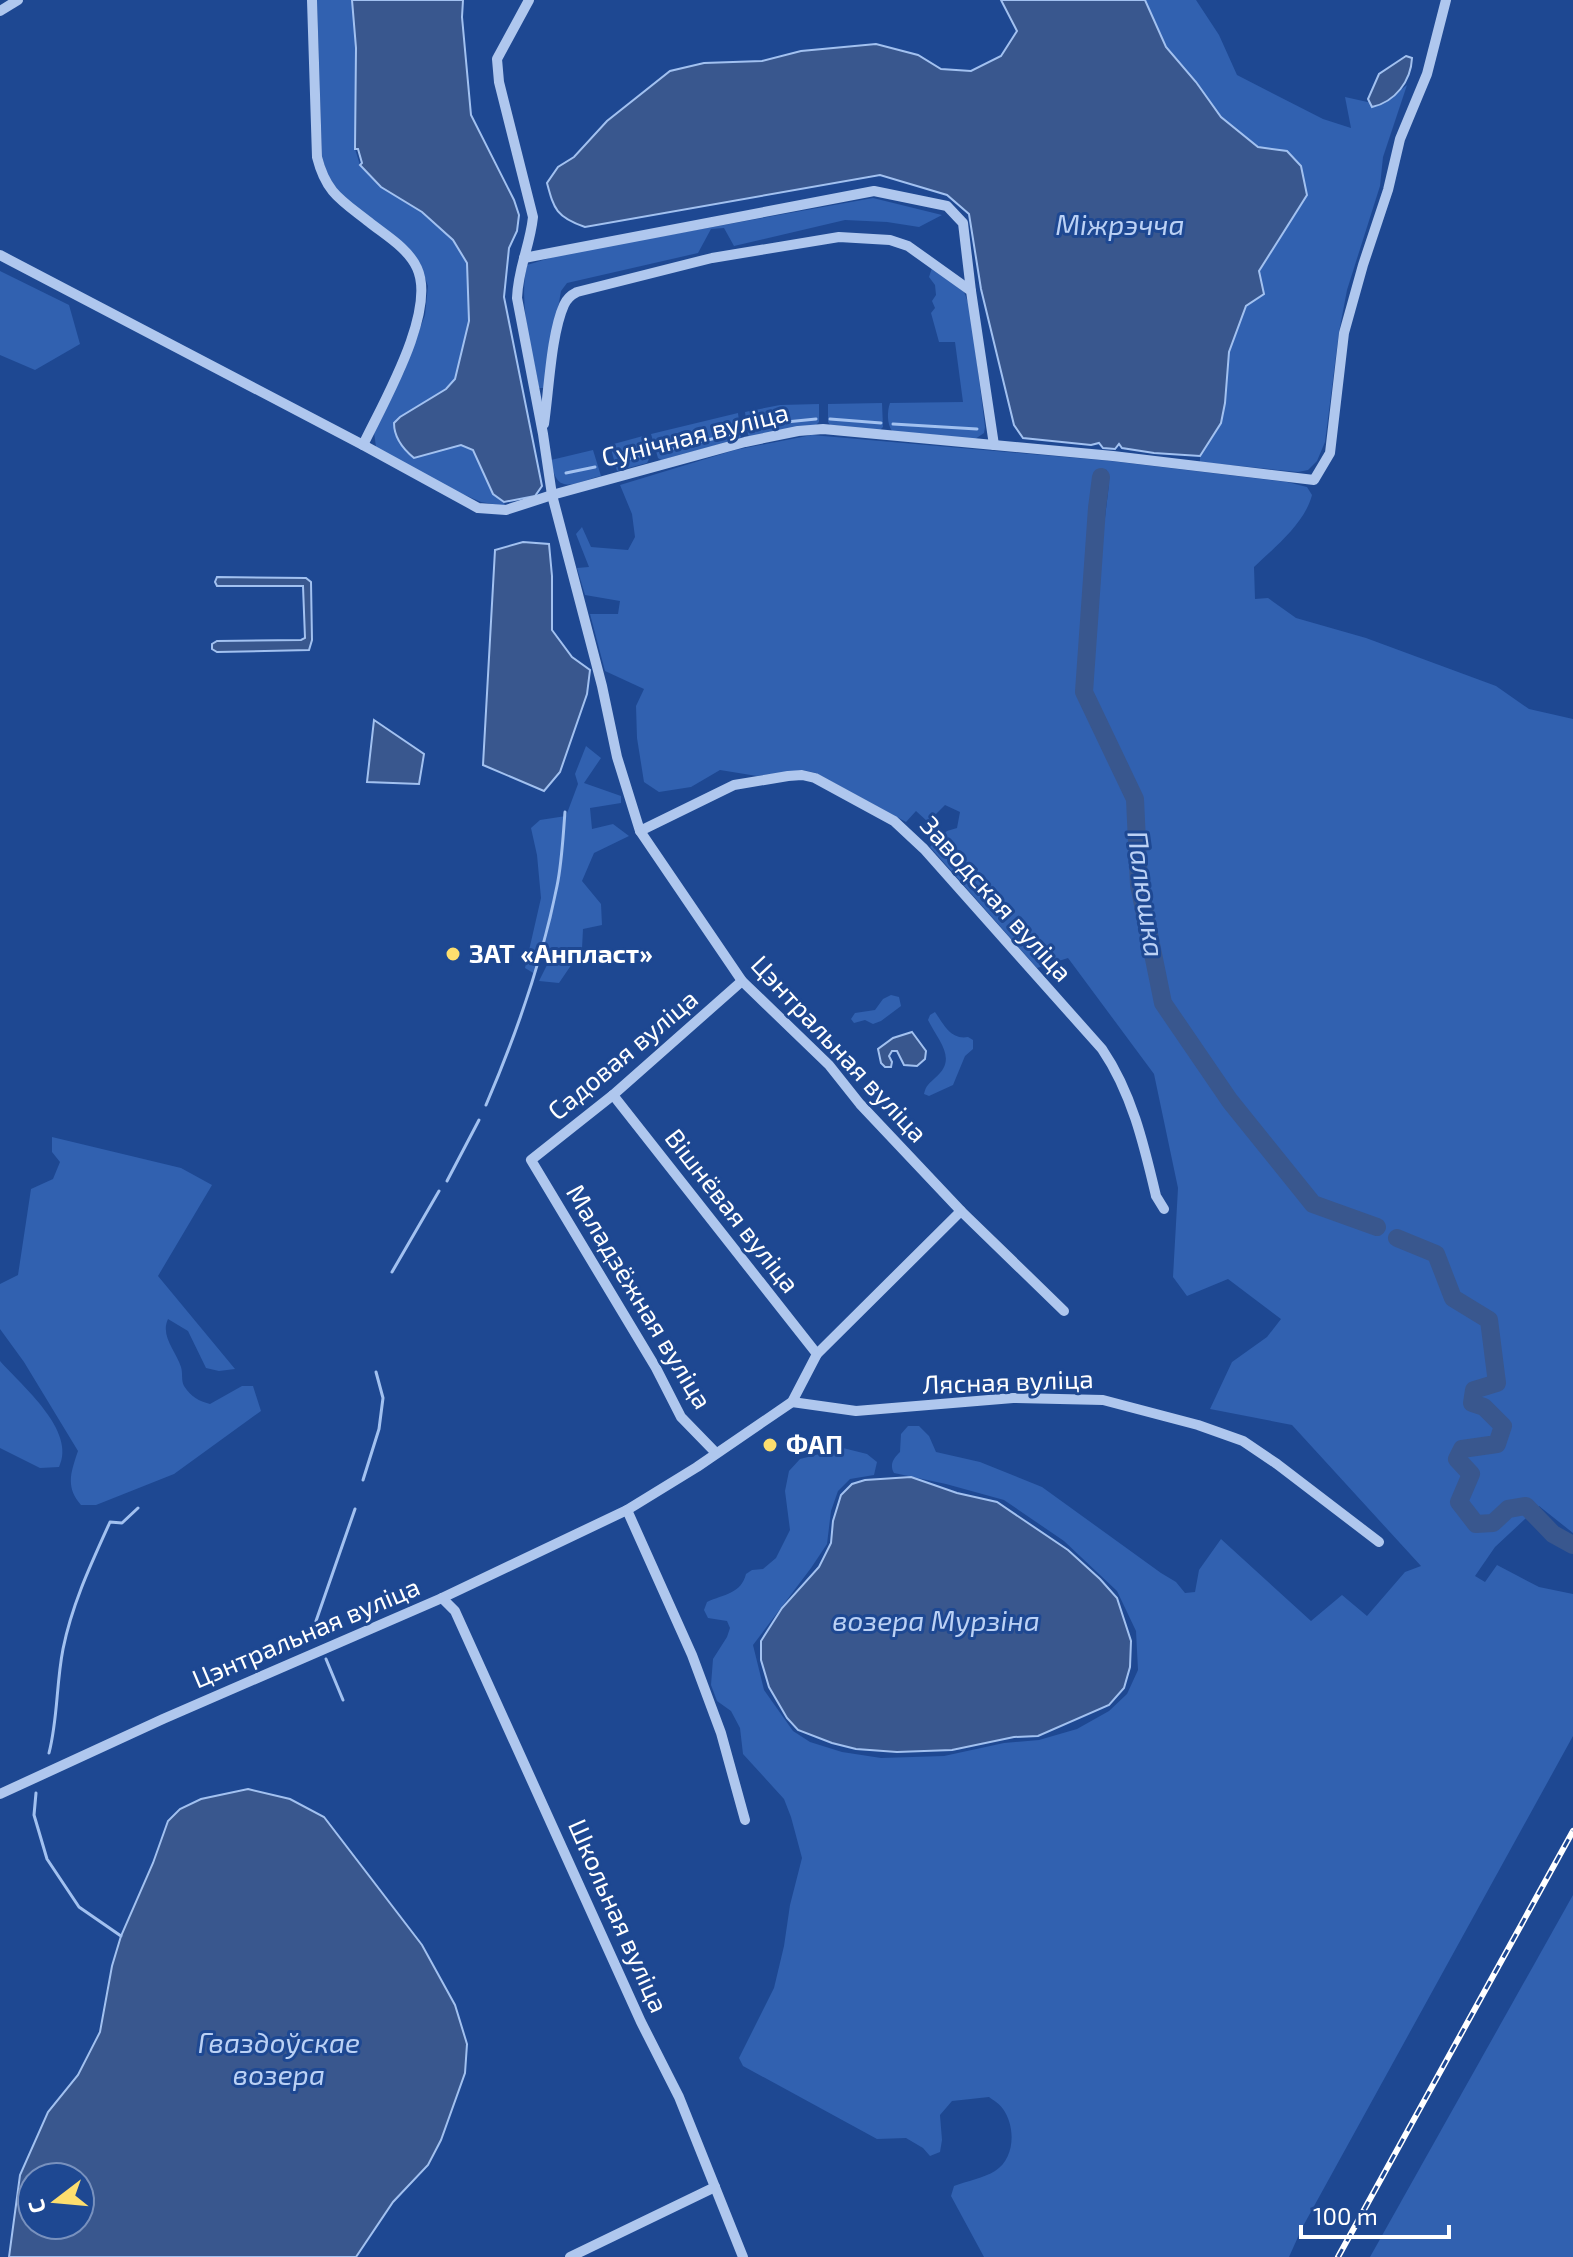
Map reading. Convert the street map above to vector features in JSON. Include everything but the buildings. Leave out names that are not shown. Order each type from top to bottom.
[{"type":"street","points":[[0,11],[18,0]]},
{"type":"street","points":[[312,0],[317,157],[321,172],[338,198],[401,247],[417,266],[423,287],[421,314],[363,445]]},
{"type":"street","points":[[529,0],[497,59],[499,82],[533,217],[532,233],[517,278],[517,298],[543,434]]},
{"type":"street","name":"Сунічная вуліца","points":[[0,255],[478,508],[506,510],[745,442],[823,429],[1113,456],[1314,480],[1330,453],[1344,333],[1388,190],[1400,139],[1430,63],[1445,0]]},
{"type":"street","points":[[524,258],[874,191],[947,206],[963,223],[994,445]]},
{"type":"street","points":[[543,434],[555,341],[564,304],[570,295],[577,292],[712,258],[839,237],[890,240],[908,246],[971,291]]},
{"type":"street","name":"Цэнтральная вуліца","points":[[543,434],[552,495],[602,686],[617,757],[640,831],[742,981],[829,1065],[860,1104],[961,1211],[1064,1311]]},
{"type":"street","name":"Заводская вуліца","points":[[640,831],[734,785],[802,775],[815,778],[894,821],[924,849],[1102,1049],[1118,1073],[1130,1102],[1156,1196],[1164,1209]]},
{"type":"street","name":"Садовая вуліца","points":[[531,1160],[613,1095],[742,981]]},
{"type":"street","name":"Вішнёвая вуліца","points":[[613,1095],[817,1354]]},
{"type":"street","name":"Маладзёжная вуліца","points":[[531,1160],[656,1368],[681,1417],[716,1453]]},
{"type":"street","name":"Цэнтральная вуліца","points":[[0,1794],[163,1719],[442,1598],[627,1510],[792,1402],[817,1354],[961,1211]]},
{"type":"street","name":"Лясная вуліца","points":[[792,1402],[856,1411],[1013,1398],[1118,1403],[1243,1441],[1379,1542]]},
{"type":"street","points":[[627,1510],[689,1645],[721,1733],[745,1820]]},
{"type":"street","name":"Школьная вуліца","points":[[442,1598],[455,1611],[641,2022],[679,2097],[743,2257]]},
{"type":"street","points":[[570,2257],[715,2187]]},
{"type":"shaded area","points":[[317,0],[352,0],[356,48],[355,149],[360,165],[381,187],[422,212],[453,240],[467,263],[469,321],[455,379],[446,389],[400,417],[414,458],[461,445],[473,450],[493,494],[505,506],[481,502],[451,489],[376,447],[374,432],[404,372],[425,315],[428,286],[420,264],[342,195],[327,172],[322,156]]},
{"type":"shaded area","points":[[1145,0],[1196,0],[1219,35],[1237,75],[1323,119],[1351,128],[1345,97],[1381,105],[1407,85],[1383,157],[1380,186],[1347,290],[1325,442],[1317,461],[1308,470],[1298,472],[1200,462],[1200,456],[1221,423],[1229,352],[1246,305],[1264,294],[1259,271],[1307,195],[1287,151],[1258,147],[1221,117],[1166,47]]},
{"type":"shaded area","points":[[873,198],[942,215],[919,227],[845,220],[734,246],[724,228],[711,229],[698,253],[567,283],[561,291],[544,388],[539,388],[525,311],[527,265],[563,254]]},
{"type":"shaded area","points":[[932,268],[964,292],[970,307],[985,427],[984,433],[975,439],[892,431],[889,425],[890,403],[963,402],[955,342],[939,342],[931,313],[935,308],[932,301],[936,295],[935,285],[929,277]]},
{"type":"shaded area","points":[[0,271],[69,305],[80,344],[35,370],[0,355]]},
{"type":"shaded area","points":[[882,403],[883,427],[880,430],[830,425],[828,422],[828,404]]},
{"type":"shaded area","points":[[819,404],[819,422],[816,425],[748,435],[745,412],[780,405]]},
{"type":"shaded area","points":[[738,413],[739,439],[661,460],[658,458],[651,434]]},
{"type":"shaded area","points":[[812,435],[1111,461],[1307,487],[1312,495],[1303,515],[1254,567],[1255,599],[1268,598],[1296,618],[1366,638],[1496,686],[1529,709],[1573,719],[1573,1533],[1539,1506],[1495,1547],[1475,1576],[1485,1582],[1497,1565],[1539,1587],[1573,1594],[1573,1736],[1302,2228],[1289,2257],[984,2257],[951,2196],[954,2186],[991,2173],[1007,2159],[1011,2142],[1010,2125],[998,2104],[989,2097],[952,2101],[940,2115],[940,2152],[930,2156],[906,2138],[877,2139],[743,2066],[739,2058],[774,1988],[802,1858],[784,1799],[743,1754],[740,1728],[731,1711],[717,1701],[711,1685],[713,1659],[730,1628],[727,1621],[708,1618],[704,1610],[707,1602],[736,1590],[746,1574],[763,1569],[776,1558],[790,1530],[785,1491],[789,1471],[800,1459],[843,1448],[867,1454],[877,1462],[874,1475],[850,1479],[838,1491],[831,1511],[827,1544],[753,1645],[764,1690],[793,1731],[810,1742],[842,1752],[881,1758],[944,1756],[1004,1743],[1039,1740],[1077,1729],[1109,1711],[1127,1694],[1138,1670],[1136,1631],[1117,1591],[1064,1541],[1004,1500],[894,1473],[892,1464],[900,1452],[901,1434],[908,1426],[919,1426],[929,1436],[936,1452],[980,1462],[1042,1487],[1176,1582],[1185,1593],[1195,1592],[1199,1570],[1221,1539],[1311,1621],[1342,1595],[1367,1616],[1405,1572],[1421,1566],[1292,1425],[1210,1409],[1232,1362],[1267,1337],[1281,1319],[1228,1279],[1187,1296],[1173,1277],[1178,1188],[1154,1074],[1068,958],[1037,968],[930,847],[947,831],[957,828],[960,812],[945,805],[928,822],[916,811],[906,822],[816,773],[803,770],[757,776],[720,770],[691,787],[659,792],[644,782],[636,706],[644,689],[605,671],[590,614],[618,614],[620,601],[585,595],[577,568],[589,567],[576,534],[582,527],[591,547],[628,550],[635,537],[632,514],[620,485],[735,450]],"holes":[[[1098,469],[1107,470],[1109,484],[1105,518],[1090,515],[1093,481]]]},
{"type":"shaded area","points":[[643,436],[649,459],[647,463],[617,471],[610,445]]},
{"type":"shaded area","points":[[593,450],[601,476],[574,484],[562,483],[557,479],[551,460]]},
{"type":"shaded area","points":[[586,746],[601,758],[584,783],[621,796],[621,803],[590,808],[592,829],[613,824],[629,836],[594,853],[582,881],[601,904],[602,925],[583,929],[582,949],[559,983],[539,981],[551,957],[545,949],[540,948],[535,974],[525,968],[541,898],[531,828],[540,820],[566,816],[578,784],[575,774]]},
{"type":"shaded area","points":[[891,995],[899,997],[901,1006],[881,1021],[873,1024],[865,1020],[854,1023],[851,1019],[855,1013],[875,1010],[883,999]]},
{"type":"shaded area","points":[[935,1012],[952,1034],[973,1040],[973,1049],[965,1056],[953,1085],[929,1096],[924,1094],[926,1089],[942,1071],[946,1057],[928,1020]]},
{"type":"shaded area","points":[[52,1137],[181,1168],[212,1185],[158,1276],[235,1369],[219,1371],[206,1368],[188,1331],[168,1319],[166,1331],[181,1367],[184,1386],[192,1396],[210,1404],[242,1386],[253,1386],[261,1411],[174,1474],[96,1505],[81,1505],[76,1498],[71,1479],[78,1451],[24,1362],[0,1329],[0,1284],[18,1275],[31,1189],[53,1179],[60,1162],[52,1152]]},
{"type":"shaded area","points":[[0,1361],[54,1424],[63,1453],[59,1467],[40,1468],[0,1448]]},
{"type":"shaded area","points":[[1573,1895],[1573,2257],[1370,2257]]},
{"type":"water","points":[[352,0],[463,0],[471,115],[519,215],[517,231],[509,248],[504,297],[542,486],[535,496],[504,502],[493,494],[473,450],[461,445],[414,458],[397,438],[394,423],[446,389],[455,379],[469,321],[467,263],[453,240],[422,212],[381,187],[360,165],[358,149],[355,149],[356,48]]},
{"type":"water","name":"Міжрэчча","points":[[1001,0],[1145,0],[1166,47],[1221,117],[1258,147],[1287,151],[1301,166],[1307,195],[1259,271],[1264,294],[1246,306],[1229,352],[1221,423],[1200,456],[1154,453],[1122,448],[1119,444],[1115,449],[1103,448],[1099,443],[1091,445],[1023,438],[1014,425],[981,289],[969,214],[947,195],[880,175],[585,227],[562,216],[554,206],[547,183],[558,167],[574,157],[607,121],[670,71],[704,63],[762,61],[801,51],[876,44],[918,55],[941,69],[971,71],[1001,56],[1017,31]]},
{"type":"water","points":[[1406,56],[1412,58],[1405,82],[1388,100],[1372,107],[1368,99],[1379,74]]},
{"type":"water","points":[[523,542],[549,544],[552,630],[572,657],[590,670],[587,694],[560,772],[544,791],[483,765],[495,550]]},
{"type":"water","points":[[217,577],[306,578],[311,582],[312,640],[309,650],[217,652],[212,649],[212,644],[217,641],[305,638],[303,586],[217,586]]},
{"type":"water","points":[[374,720],[424,754],[419,784],[367,782]]},
{"type":"water","points":[[912,1032],[926,1051],[925,1059],[917,1066],[904,1065],[897,1051],[892,1051],[889,1056],[891,1067],[885,1067],[878,1049],[893,1038]]},
{"type":"water","name":"возера Мурзіна","points":[[911,1477],[957,1493],[997,1502],[1068,1550],[1117,1598],[1131,1641],[1130,1667],[1124,1688],[1109,1705],[1038,1736],[1014,1737],[952,1750],[897,1752],[856,1749],[798,1730],[787,1718],[769,1687],[761,1660],[761,1641],[782,1608],[819,1567],[831,1543],[833,1521],[841,1495],[852,1484],[865,1480]]},
{"type":"water","name":"Гваздоўскае возера","points":[[248,1789],[290,1799],[324,1817],[422,1945],[455,2005],[467,2044],[465,2073],[441,2140],[428,2165],[393,2202],[356,2257],[9,2257],[16,2205],[16,2241],[96,2241],[96,2161],[26,2161],[48,2112],[78,2075],[100,2032],[121,1936],[168,1821],[180,1809],[201,1799]]},
{"type":"waterway","points":[[752,430],[816,419]]},
{"type":"waterway","points":[[830,419],[881,423]]},
{"type":"waterway","points":[[893,424],[977,429]]},
{"type":"waterway","points":[[661,451],[737,433]]},
{"type":"waterway","points":[[617,461],[645,455]]},
{"type":"waterway","points":[[566,473],[595,467]]},
{"type":"waterway","name":"Палюшка","points":[[1101,477],[1084,692],[1135,799],[1139,885],[1163,1003],[1230,1101],[1313,1204],[1377,1227]]},
{"type":"waterway","points":[[486,1105],[518,1025],[544,942],[559,877],[565,812]]},
{"type":"waterway","points":[[447,1181],[479,1120]]},
{"type":"waterway","points":[[392,1272],[439,1191]]},
{"type":"waterway","name":"Палюшка","points":[[1397,1238],[1436,1254],[1453,1298],[1489,1320],[1497,1383],[1474,1390],[1472,1403],[1484,1407],[1503,1426],[1497,1444],[1462,1449],[1457,1459],[1471,1474],[1459,1502],[1476,1524],[1493,1523],[1508,1509],[1526,1506],[1553,1534],[1573,1545]]},
{"type":"waterway","points":[[363,1480],[379,1429],[383,1398],[376,1372]]},
{"type":"waterway","points":[[49,1753],[63,1649],[77,1600],[110,1522],[122,1523],[138,1508]]},
{"type":"waterway","points":[[316,1621],[355,1509]]},
{"type":"waterway","points":[[326,1659],[343,1700]]},
{"type":"waterway","points":[[36,1793],[34,1815],[47,1859],[79,1907],[121,1936]]},
{"type":"railway","points":[[1338,2257],[1573,1831]]},
{"type":"place","name":"ЗАТ «Анпласт»","points":[[453,954]]},
{"type":"place","name":"ФАП","points":[[770,1445]]}]
